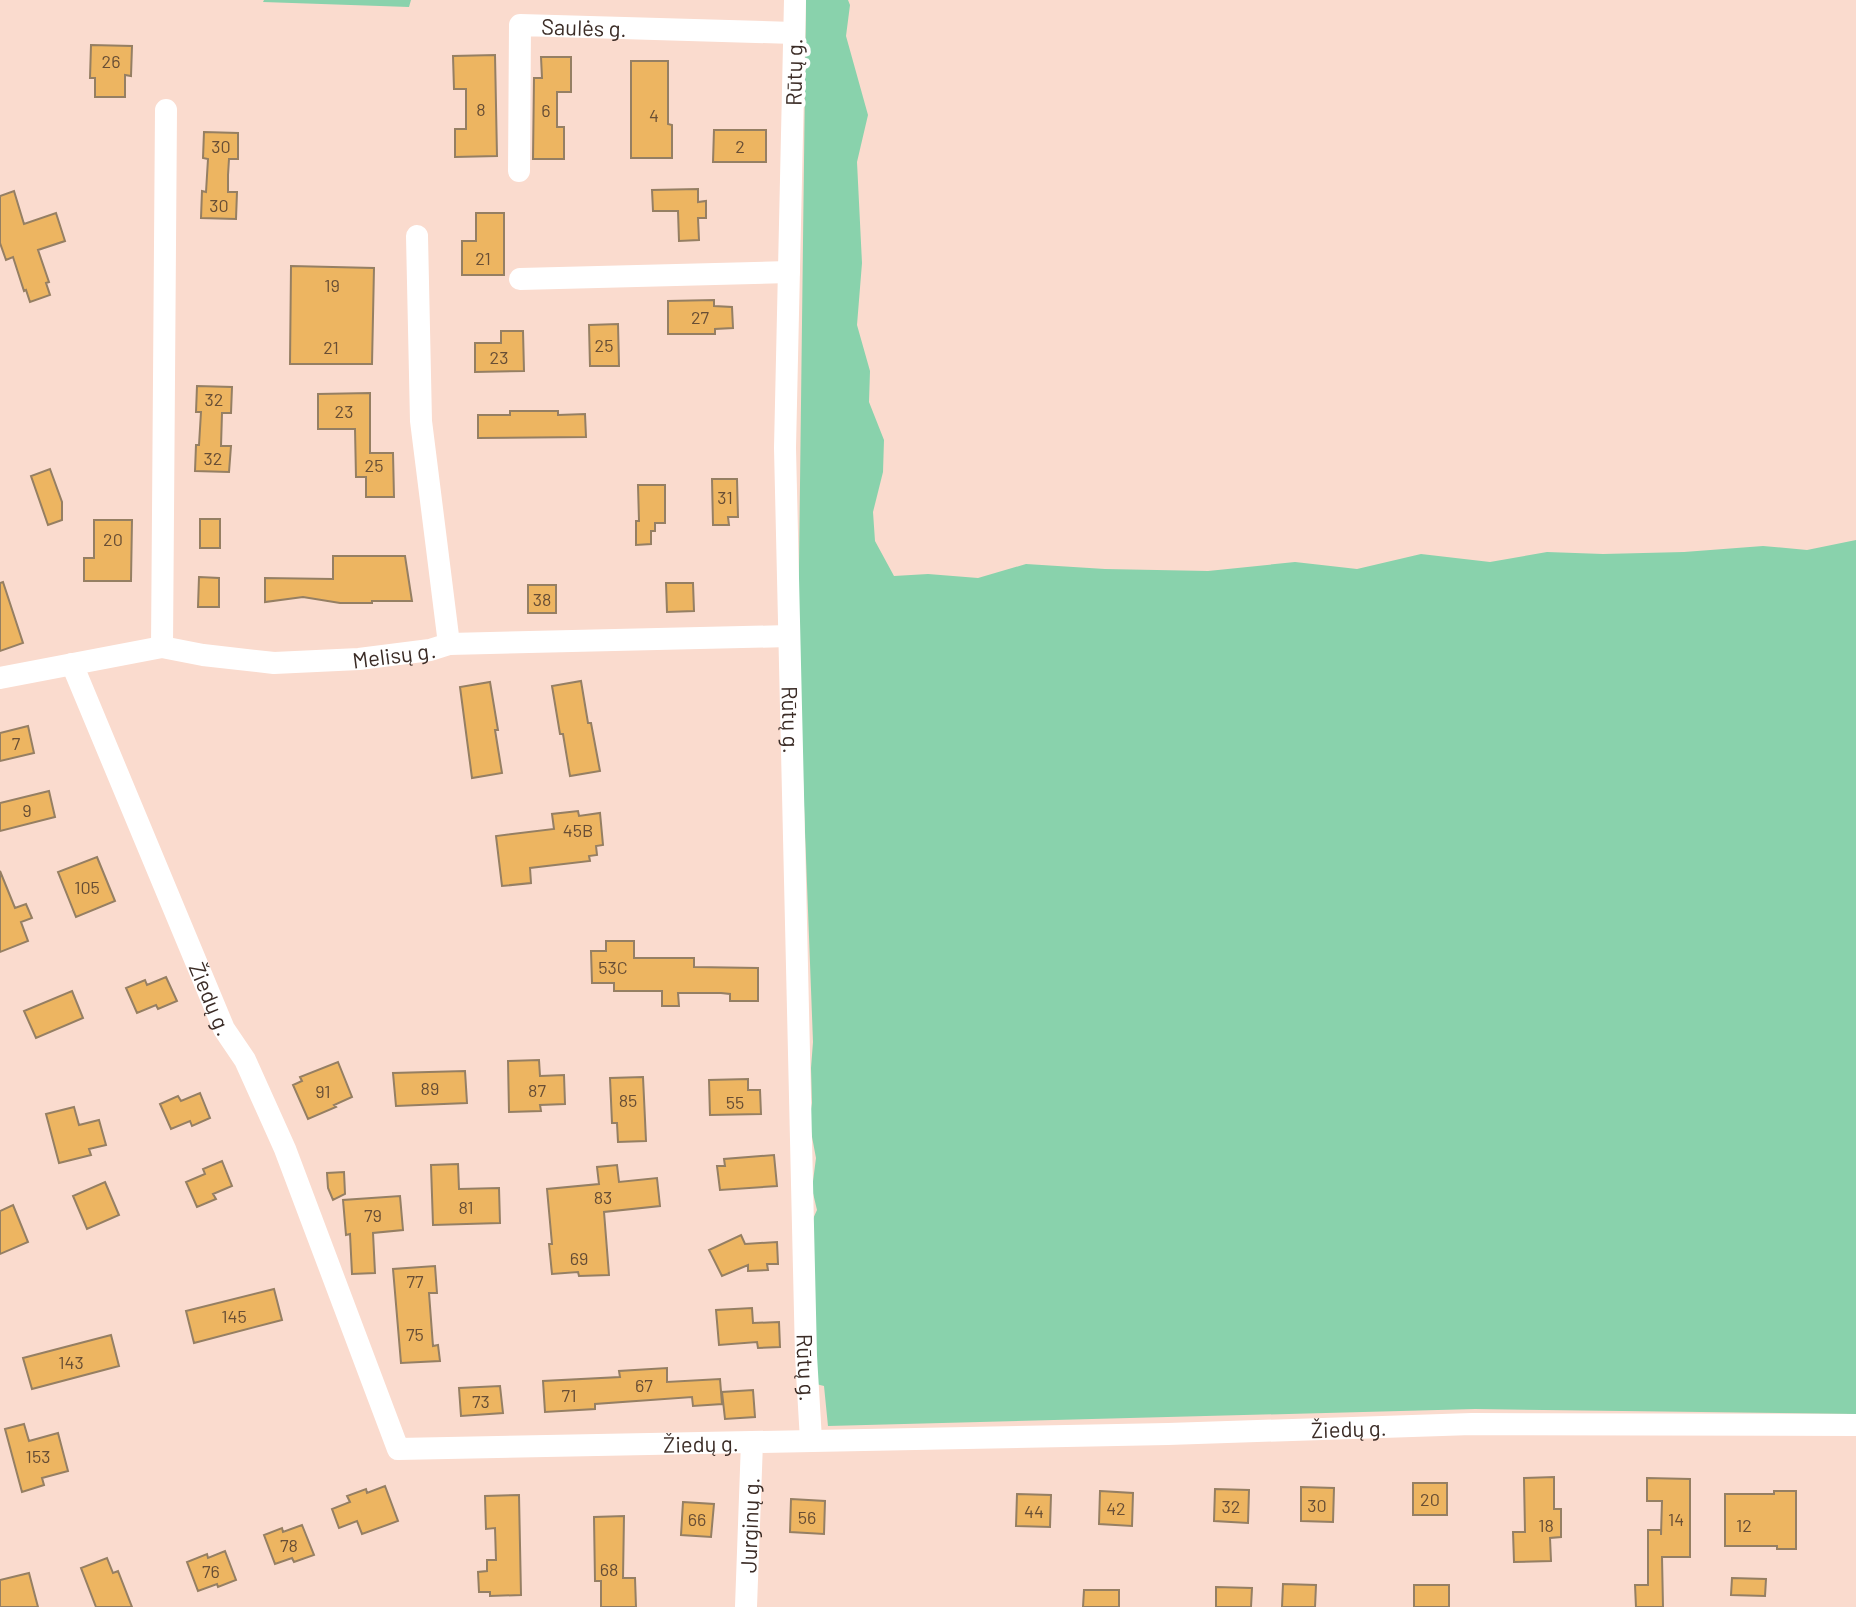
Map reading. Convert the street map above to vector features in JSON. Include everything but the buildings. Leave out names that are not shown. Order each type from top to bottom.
[{"type":"street","name":"Rūtų g.","points":[[795,0],[785,448],[806,1356],[811,1440]]},
{"type":"street","name":"Saulės g.","points":[[519,171],[520,25],[794,33]]},
{"type":"street","points":[[162,647],[166,110]]},
{"type":"street","points":[[417,236],[421,421],[449,644]]},
{"type":"street","points":[[520,279],[789,272]]},
{"type":"street","name":"Melisų g.","points":[[0,678],[162,647],[274,663],[359,659],[430,650],[449,644],[789,636]]},
{"type":"street","name":"Žiedų g.","points":[[72,664],[224,1029],[245,1060],[285,1149],[398,1449],[1168,1434],[1457,1425],[1856,1425]]},
{"type":"street","name":"Jurginų g.","points":[[746,1607],[752,1442]]},
{"type":"green space","points":[[264,0],[411,0],[409,7]]},
{"type":"green space","points":[[806,0],[848,0],[846,36],[868,115],[857,162],[862,263],[857,325],[870,371],[869,402],[884,440],[883,472],[873,512],[875,541],[894,576],[928,574],[978,578],[1026,564],[1208,571],[1295,562],[1357,569],[1421,554],[1490,562],[1547,552],[1684,552],[1763,546],[1807,550],[1856,540],[1856,1414],[1475,1409],[828,1426],[824,1386],[812,1383],[812,1221],[817,1210],[812,1189],[816,1158],[809,1121],[813,1042],[798,647]]}]
